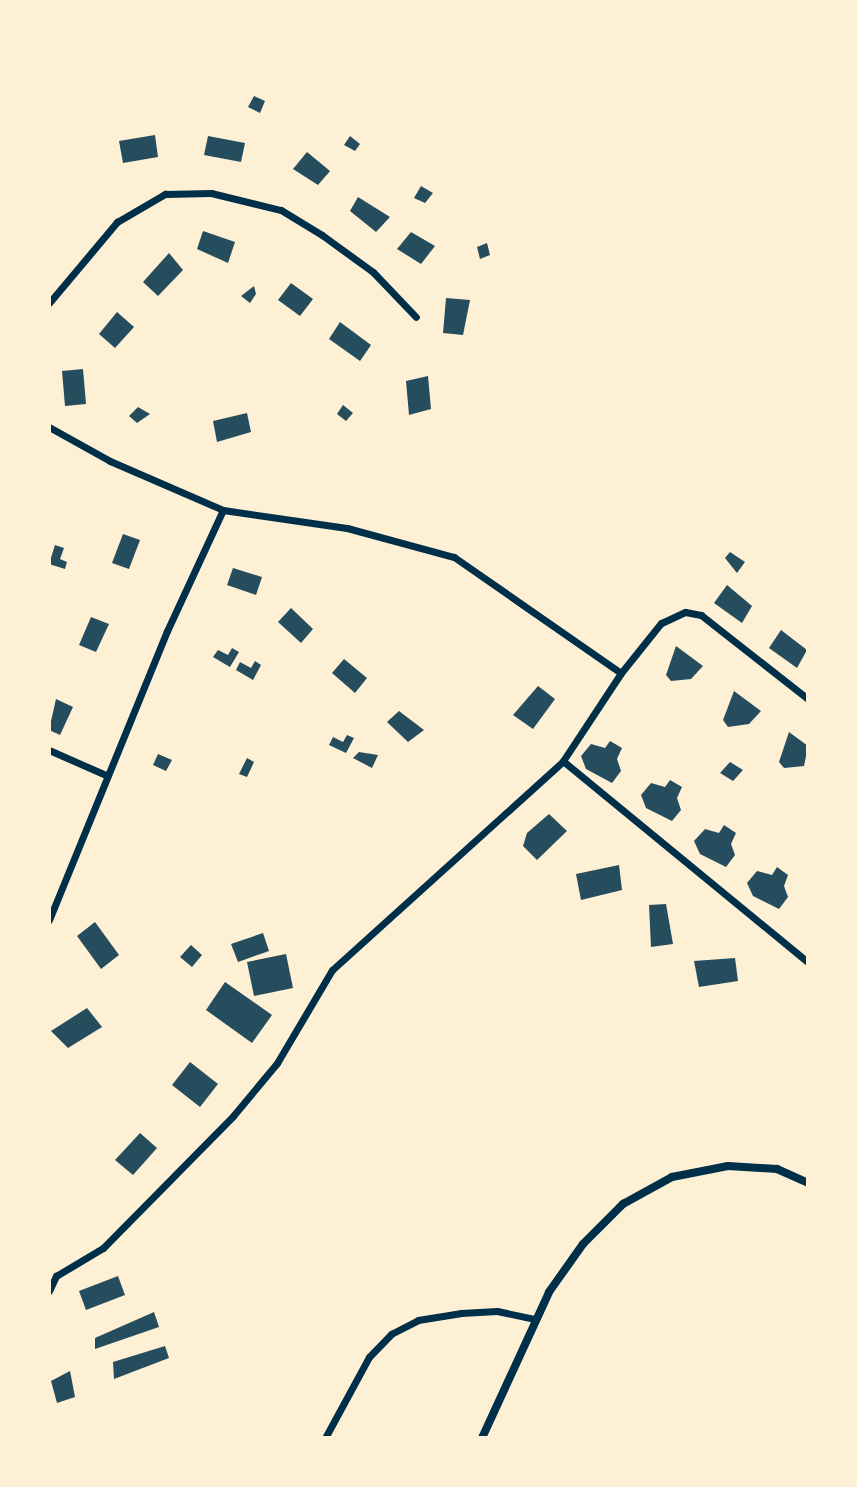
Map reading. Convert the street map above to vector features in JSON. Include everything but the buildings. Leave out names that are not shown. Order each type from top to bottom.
[{"type":"street","points":[[49,303],[117,222],[165,194],[211,193],[281,210],[373,272],[416,317]]},
{"type":"street","points":[[49,427],[122,467],[223,510],[347,528],[454,557],[621,673]]},
{"type":"street","points":[[49,920],[167,631],[223,510]]},
{"type":"street","points":[[49,1291],[53,1275],[103,1248],[233,1116],[277,1063],[332,970],[563,761],[621,673],[661,623],[685,612],[701,615],[808,699]]},
{"type":"street","points":[[49,750],[108,776]]},
{"type":"street","points":[[563,761],[808,962]]},
{"type":"street","points":[[482,1438],[535,1319],[583,1244],[623,1204],[672,1177],[728,1166],[777,1169],[808,1183]]},
{"type":"street","points":[[325,1438],[369,1357],[391,1334],[418,1320],[461,1313],[497,1311],[535,1319]]}]
